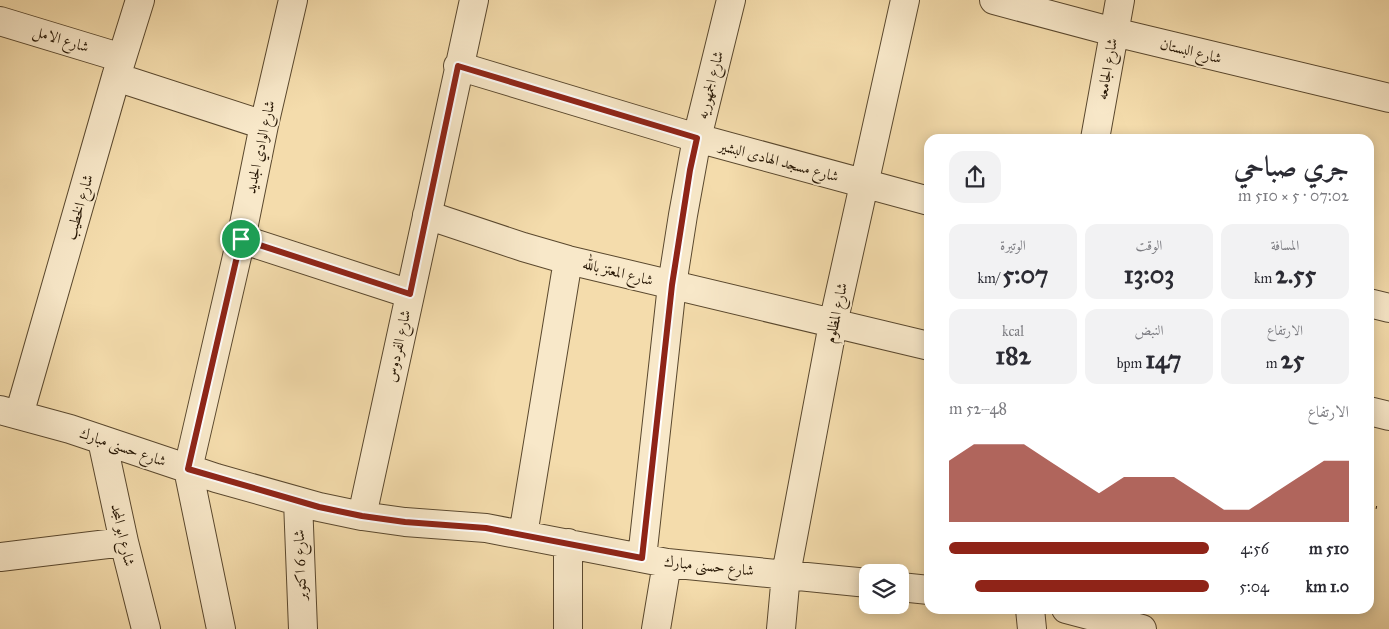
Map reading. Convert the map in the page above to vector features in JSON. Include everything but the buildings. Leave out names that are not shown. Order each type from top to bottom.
[{"type":"street","name":"شارع الخطيب","points":[[9,412],[140,0]]},
{"type":"street","name":"شارع الوادي الجديد","points":[[188,469],[293,0]]},
{"type":"street","name":"شارع الفردوس","points":[[362,516],[458,66],[474,0]]},
{"type":"street","name":"شارع الجمهوريه","points":[[656,629],[654,560],[672,285],[690,170],[731,0]]},
{"type":"street","name":"شارع المظلوم","points":[[781,629],[786,574],[833,324],[904,0]]},
{"type":"street","name":"شارع البستان","points":[[994,0],[1114,32],[1389,98]]},
{"type":"street","name":"شارع الجامعه","points":[[1096,134],[1120,0]]},
{"type":"street","name":"شارع الامل","points":[[0,21],[264,125]]},
{"type":"street","name":"شارع مسجد الهادى البشير","points":[[458,66],[697,138],[924,200]]},
{"type":"street","name":"شارع المعتز بالله","points":[[427,215],[568,260],[924,345]]},
{"type":"street","points":[[241,239],[410,294]]},
{"type":"street","points":[[523,534],[568,260]]},
{"type":"street","points":[[1374,304],[1389,308]]},
{"type":"street","name":"شارع حسنى مبارك","points":[[9,412],[102,440],[188,469],[319,507],[362,516],[405,522],[486,528],[654,560],[859,582]]},
{"type":"street","points":[[1374,413],[1389,416]]},
{"type":"street","name":"شارع ابو المجد","points":[[102,440],[124,542],[146,629]]},
{"type":"street","points":[[188,469],[221,629]]},
{"type":"street","name":"شارع 6 اكتوبر","points":[[298,501],[303,629]]},
{"type":"street","points":[[0,557],[124,542]]},
{"type":"street","points":[[568,544],[568,629]]},
{"type":"street","points":[[909,587],[924,589]]},
{"type":"street","points":[[1030,614],[1032,629]]},
{"type":"street","points":[[1085,614],[1142,629]]},
{"type":"path","points":[[1374,507],[1379,508]]},
{"type":"route","points":[[458,66],[697,138],[690,170],[672,285],[642,558],[486,528],[405,522],[362,516],[319,507],[188,469],[241,239],[410,294],[458,66]]}]
